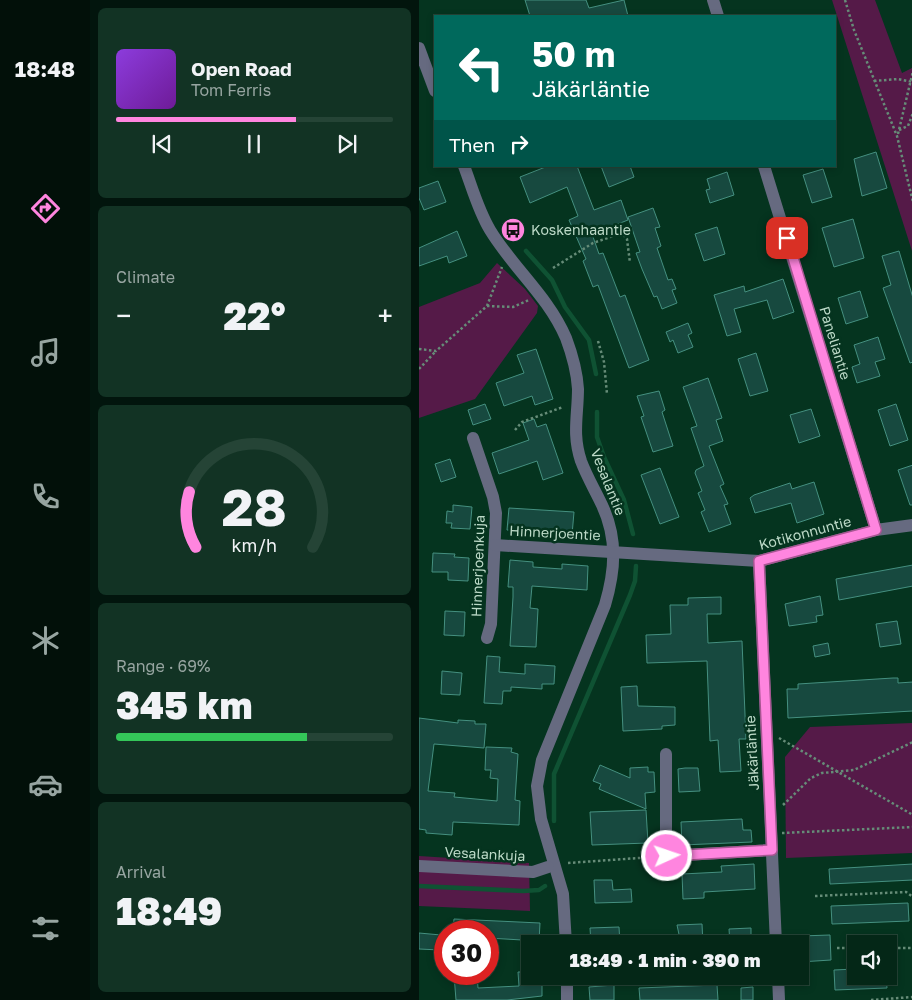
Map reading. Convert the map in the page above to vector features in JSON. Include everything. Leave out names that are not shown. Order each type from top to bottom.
[{"type":"street","points":[[713,0],[718,15]]},
{"type":"street","points":[[419,48],[434,88]]},
{"type":"street","name":"Vesalantie","points":[[464,167],[489,229],[507,254],[541,294],[552,310],[566,338],[574,364],[577,399],[575,418],[581,459],[589,483],[602,506],[611,530],[615,551],[613,578],[605,605],[542,760],[537,786],[541,819],[563,894],[565,935]]},
{"type":"street","name":"Paneliantie","points":[[764,167],[876,530]]},
{"type":"street","name":"Hinnerjoenkuja","points":[[473,438],[495,506],[491,624],[487,638]]},
{"type":"street","name":"Kotikonnuntie","points":[[615,551],[759,561],[876,530],[912,525]]},
{"type":"street","name":"Hinnerjoentie","points":[[495,545],[615,551]]},
{"type":"street","name":"Jäkärläntie","points":[[759,561],[777,935]]},
{"type":"street","points":[[666,754],[667,856],[772,850]]},
{"type":"street","name":"Vesalankuja","points":[[419,866],[533,872],[548,867]]},
{"type":"street","points":[[567,985],[567,1000]]},
{"type":"street","points":[[778,985],[779,1000]]},
{"type":"path","points":[[845,0],[874,81],[897,136],[912,202]]},
{"type":"path","points":[[897,136],[912,71]]},
{"type":"path","points":[[874,81],[898,79],[911,81]]},
{"type":"path","points":[[899,130],[907,126],[912,113]]},
{"type":"path","points":[[553,268],[593,243],[622,233],[627,239],[630,263]]},
{"type":"path","points":[[419,369],[436,351],[487,306],[507,254]]},
{"type":"path","points":[[487,306],[513,307],[541,294]]},
{"type":"path","points":[[598,341],[604,362],[607,394]]},
{"type":"path","points":[[419,348],[436,351]]},
{"type":"path","points":[[515,430],[522,422],[572,404],[577,399]]},
{"type":"path","points":[[766,731],[912,815]]},
{"type":"path","points":[[780,808],[811,778],[822,773],[837,773],[870,764],[912,742]]},
{"type":"path","points":[[781,834],[912,827]]},
{"type":"path","points":[[566,864],[667,856]]},
{"type":"path","points":[[815,896],[906,892],[912,897]]},
{"type":"path","points":[[837,948],[847,948]]},
{"type":"path","points":[[897,948],[912,948]]},
{"type":"path","points":[[871,1000],[912,997]]},
{"type":"shaded area","points":[[832,0],[875,0],[902,73],[912,68],[912,251]]},
{"type":"shaded area","points":[[497,263],[525,289],[538,306],[537,313],[475,399],[419,418],[419,307],[480,283]]},
{"type":"shaded area","points":[[912,723],[912,853],[786,858],[785,757],[810,727]]},
{"type":"shaded area","points":[[419,856],[529,863],[530,911],[419,906]]},
{"type":"building","points":[[525,0],[586,0],[589,8],[624,0],[628,15],[530,15]]},
{"type":"building","points":[[876,152],[887,188],[862,196],[854,159]]},
{"type":"building","points":[[545,167],[577,167],[594,210],[621,200],[628,220],[592,234],[599,254],[603,253],[620,297],[625,295],[649,360],[629,368],[598,285],[593,287],[583,261],[586,259],[569,220],[578,216],[567,187],[530,203],[520,177]]},
{"type":"building","points":[[601,167],[630,167],[634,177],[609,187]]},
{"type":"building","points":[[823,169],[832,197],[812,203],[803,175]]},
{"type":"building","points":[[727,172],[734,195],[710,203],[706,190],[710,189],[707,179]]},
{"type":"building","points":[[438,181],[446,202],[424,210],[419,198],[419,188]]},
{"type":"building","points":[[653,208],[660,227],[655,228],[661,246],[657,248],[668,280],[672,279],[676,289],[672,290],[677,303],[662,309],[657,296],[654,297],[636,253],[640,252],[628,217]]},
{"type":"building","points":[[853,219],[864,258],[834,267],[822,228]]},
{"type":"building","points":[[717,227],[725,254],[704,261],[695,234]]},
{"type":"building","points":[[457,231],[467,256],[449,263],[447,256],[419,266],[419,248]]},
{"type":"building","points":[[899,251],[913,298],[913,362],[910,363],[883,288],[891,285],[882,256]]},
{"type":"building","points":[[783,279],[794,312],[773,319],[767,300],[734,309],[741,332],[727,336],[714,295],[744,286],[745,292]]},
{"type":"building","points":[[860,291],[868,317],[846,324],[838,298]]},
{"type":"building","points":[[688,323],[692,333],[688,335],[693,347],[678,353],[673,340],[670,342],[666,332]]},
{"type":"building","points":[[878,337],[885,359],[875,362],[880,376],[857,383],[852,367],[860,364],[854,345]]},
{"type":"building","points":[[536,349],[553,399],[535,405],[532,396],[504,406],[496,383],[524,373],[517,355]]},
{"type":"building","points":[[756,353],[768,391],[750,396],[738,359]]},
{"type":"building","points":[[708,378],[722,418],[716,420],[723,441],[709,446],[724,484],[720,486],[728,504],[724,505],[731,524],[709,532],[701,512],[705,510],[698,493],[702,491],[695,473],[696,470],[704,466],[691,428],[697,426],[683,387]]},
{"type":"building","points":[[659,391],[665,410],[662,412],[673,446],[653,452],[641,417],[644,416],[637,396]]},
{"type":"building","points":[[485,404],[491,419],[473,425],[468,410]]},
{"type":"building","points":[[896,404],[908,440],[890,446],[878,410]]},
{"type":"building","points":[[811,409],[820,436],[799,443],[790,415]]},
{"type":"building","points":[[534,419],[537,427],[546,424],[563,473],[543,480],[537,461],[499,474],[492,453],[529,440],[523,423]]},
{"type":"building","points":[[450,459],[456,477],[441,482],[435,464]]},
{"type":"building","points":[[913,465],[913,505],[910,505],[898,470]]},
{"type":"building","points":[[660,468],[679,517],[660,524],[641,475]]},
{"type":"building","points":[[814,482],[824,514],[797,523],[791,503],[755,513],[750,498],[754,495],[790,483],[792,489]]},
{"type":"building","points":[[453,505],[472,507],[470,529],[451,528],[452,523],[446,523],[447,511],[453,512]]},
{"type":"building","points":[[509,508],[574,512],[572,535],[507,530]]},
{"type":"building","points":[[433,553],[455,554],[454,557],[469,558],[468,581],[448,580],[448,572],[432,572]]},
{"type":"building","points":[[510,560],[533,562],[533,567],[562,569],[562,564],[588,566],[587,590],[532,586],[530,608],[538,609],[536,647],[510,646],[513,587],[508,587]]},
{"type":"building","points":[[913,565],[913,586],[839,600],[836,579]]},
{"type":"building","points":[[820,596],[823,615],[816,616],[817,622],[789,626],[785,604]]},
{"type":"building","points":[[721,597],[721,614],[707,614],[708,643],[742,641],[746,739],[739,739],[741,771],[720,772],[718,740],[710,741],[707,661],[647,663],[646,635],[671,634],[670,605],[688,605],[688,598]]},
{"type":"building","points":[[445,611],[465,612],[464,636],[444,635]]},
{"type":"building","points":[[897,621],[901,644],[880,647],[876,624]]},
{"type":"building","points":[[828,643],[830,654],[815,657],[813,646]]},
{"type":"building","points":[[487,656],[500,657],[499,672],[525,674],[525,664],[555,666],[554,684],[542,684],[542,689],[511,687],[511,691],[503,691],[502,704],[484,703]]},
{"type":"building","points":[[442,671],[462,673],[460,695],[441,694]]},
{"type":"building","points":[[898,678],[898,683],[913,682],[913,711],[788,718],[787,689],[798,689],[798,684]]},
{"type":"building","points":[[637,686],[638,706],[675,707],[675,725],[662,726],[662,729],[623,731],[621,687]]},
{"type":"building","points":[[419,718],[458,723],[458,720],[475,721],[475,724],[486,724],[484,748],[434,744],[428,791],[455,793],[454,797],[497,801],[498,779],[490,778],[491,770],[485,770],[486,747],[512,748],[511,752],[518,754],[515,800],[520,801],[519,825],[453,822],[452,835],[426,833],[426,830],[419,829]]},
{"type":"building","points":[[600,765],[630,778],[630,768],[648,767],[648,772],[654,772],[655,792],[645,793],[646,809],[599,789],[601,784],[593,781]]},
{"type":"building","points":[[698,768],[700,791],[679,792],[678,769]]},
{"type":"building","points":[[646,810],[648,843],[592,845],[590,812]]},
{"type":"building","points":[[742,819],[743,830],[751,830],[752,842],[682,845],[681,822]]},
{"type":"building","points":[[754,864],[755,889],[704,892],[704,898],[683,899],[682,874],[722,872],[721,866]]},
{"type":"building","points":[[913,864],[913,880],[830,884],[829,869]]},
{"type":"building","points":[[594,880],[612,880],[613,890],[631,889],[632,902],[595,903]]},
{"type":"building","points":[[908,903],[909,921],[832,924],[831,906]]},
{"type":"building","points":[[499,921],[540,923],[539,935],[521,935],[521,940],[499,939]]},
{"type":"building","points":[[702,924],[703,935],[679,935],[677,925]]},
{"type":"building","points":[[619,927],[619,935],[590,935],[590,928]]},
{"type":"building","points":[[751,928],[751,935],[729,935],[729,929]]},
{"type":"building","points":[[419,933],[434,934],[434,950],[419,949]]},
{"type":"building","points":[[830,935],[831,960],[809,961],[809,936]]},
{"type":"building","points":[[847,969],[847,985],[887,985],[887,988],[835,990],[834,970]]},
{"type":"building","points":[[518,972],[521,972],[521,985],[542,985],[542,996],[507,1000],[456,1000],[455,985],[478,985],[478,988],[519,986]]},
{"type":"building","points":[[614,985],[614,1000],[590,1000],[589,987]]},
{"type":"building","points":[[717,985],[718,1000],[640,1000],[639,988]]},
{"type":"building","points":[[753,987],[753,1000],[741,1000],[741,988]]},
{"type":"waterway","points":[[526,251],[552,280],[565,307],[589,340],[596,374]]},
{"type":"waterway","points":[[597,412],[597,437],[624,500],[633,534]]},
{"type":"waterway","points":[[554,821],[554,774],[630,595],[635,581],[636,566]]},
{"type":"waterway","points":[[419,886],[523,891],[539,890],[545,886]]},
{"type":"place","name":"Koskenhaantie","points":[[513,230]]},
{"type":"route","points":[[667,856],[772,850],[759,561],[876,530],[787,238]]}]
